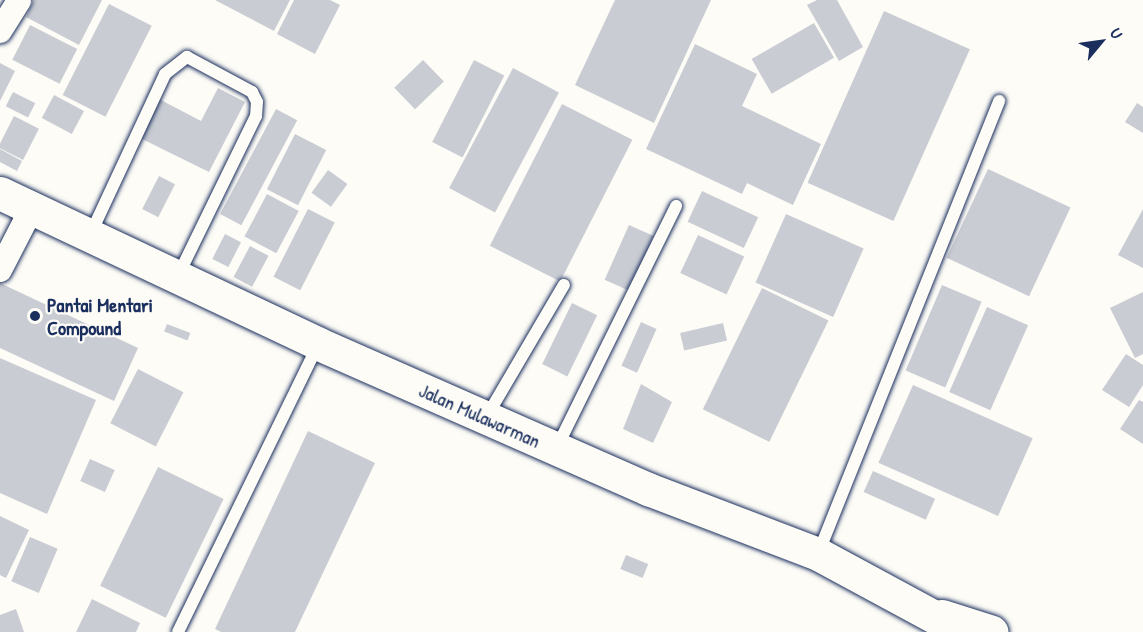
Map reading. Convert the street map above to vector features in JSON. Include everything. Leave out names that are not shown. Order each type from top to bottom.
[{"type":"highway","name":"Jalan Mulawarman","points":[[0,194],[319,344],[556,449],[648,489],[818,554],[962,632]]},
{"type":"highway","points":[[909,605],[992,632]]},
{"type":"street","points":[[0,31],[19,0]]},
{"type":"street","points":[[0,270],[31,210]]},
{"type":"lane","points":[[89,237],[165,74],[187,57],[252,93],[257,109],[256,116],[177,278]]},
{"type":"lane","points":[[818,554],[999,101]]},
{"type":"lane","points":[[556,449],[676,206]]},
{"type":"lane","points":[[486,418],[564,285]]},
{"type":"lane","points":[[178,632],[319,344]]},
{"type":"building","points":[[34,0],[102,0],[79,45],[26,17]]},
{"type":"building","points":[[215,0],[290,0],[274,31]]},
{"type":"building","points":[[294,0],[330,0],[340,5],[315,54],[277,34]]},
{"type":"building","points":[[615,0],[711,0],[654,123],[575,85]]},
{"type":"building","points":[[817,0],[837,0],[863,47],[839,61],[807,5]]},
{"type":"building","points":[[109,4],[152,26],[105,117],[63,95]]},
{"type":"building","points":[[884,11],[970,49],[893,221],[808,183]]},
{"type":"building","points":[[814,23],[834,58],[772,94],[752,59]]},
{"type":"building","points":[[30,25],[77,49],[60,84],[12,60]]},
{"type":"building","points":[[695,44],[757,74],[742,106],[821,144],[793,205],[747,183],[742,194],[646,149]]},
{"type":"building","points":[[423,60],[444,82],[415,109],[394,88]]},
{"type":"building","points":[[474,60],[504,75],[463,157],[432,142]]},
{"type":"building","points":[[0,63],[15,71],[0,101]]},
{"type":"building","points":[[513,68],[559,92],[495,212],[449,188]]},
{"type":"building","points":[[218,88],[245,102],[209,172],[140,138],[159,99],[201,121]]},
{"type":"building","points":[[13,92],[35,103],[28,118],[6,106]]},
{"type":"building","points":[[54,95],[84,111],[72,134],[42,118]]},
{"type":"building","points":[[1137,103],[1143,107],[1143,133],[1125,122]]},
{"type":"building","points":[[562,104],[632,140],[560,282],[490,246]]},
{"type":"building","points":[[276,109],[297,120],[241,225],[220,214]]},
{"type":"building","points":[[14,116],[39,129],[23,160],[0,148],[0,143]]},
{"type":"building","points":[[295,134],[326,150],[298,205],[267,189]]},
{"type":"building","points":[[0,149],[22,161],[17,171],[0,162]]},
{"type":"building","points":[[988,169],[1070,207],[1029,296],[947,258]]},
{"type":"building","points":[[328,170],[347,184],[331,207],[312,193]]},
{"type":"building","points":[[159,176],[175,184],[158,217],[142,209]]},
{"type":"building","points":[[702,191],[758,217],[744,248],[688,222]]},
{"type":"building","points":[[267,194],[299,211],[276,253],[244,236]]},
{"type":"building","points":[[308,209],[335,223],[300,290],[273,277]]},
{"type":"building","points":[[1143,209],[1143,268],[1118,255]]},
{"type":"building","points":[[786,214],[864,249],[833,317],[755,283]]},
{"type":"building","points":[[629,225],[654,236],[629,291],[605,280]]},
{"type":"building","points":[[225,234],[241,242],[228,267],[212,259]]},
{"type":"building","points":[[698,235],[744,257],[726,295],[680,273]]},
{"type":"building","points":[[250,246],[269,256],[252,287],[234,277]]},
{"type":"building","name":"Pantai Mentari Compound","points":[[0,283],[138,348],[114,401],[0,348]]},
{"type":"building","points":[[942,285],[982,302],[945,387],[906,371]]},
{"type":"building","points":[[762,288],[829,320],[769,442],[703,409]]},
{"type":"building","points":[[1143,292],[1143,354],[1135,358],[1110,308]]},
{"type":"building","points":[[572,303],[597,315],[567,376],[542,364]]},
{"type":"building","points":[[987,307],[1028,325],[990,410],[949,392]]},
{"type":"building","points":[[641,322],[657,329],[637,373],[621,366]]},
{"type":"building","points":[[723,323],[727,341],[684,350],[680,333]]},
{"type":"building","points":[[167,324],[190,333],[187,340],[164,331]]},
{"type":"building","points":[[1126,354],[1143,365],[1143,385],[1129,407],[1102,390]]},
{"type":"building","points":[[0,358],[96,400],[47,514],[0,493]]},
{"type":"building","points":[[138,369],[183,392],[156,447],[110,423]]},
{"type":"building","points":[[641,384],[672,402],[653,443],[623,429]]},
{"type":"building","points":[[913,385],[1033,438],[998,516],[878,463]]},
{"type":"building","points":[[1139,400],[1143,402],[1143,444],[1120,429]]},
{"type":"building","points":[[308,431],[375,463],[295,632],[221,632],[215,629]]},
{"type":"building","points":[[90,459],[115,470],[105,492],[80,481]]},
{"type":"building","points":[[158,467],[224,499],[166,618],[100,586]]},
{"type":"building","points":[[873,471],[935,499],[926,520],[864,492]]},
{"type":"building","points":[[0,516],[29,530],[6,578],[0,575]]},
{"type":"building","points":[[30,537],[58,549],[39,593],[11,581]]},
{"type":"building","points":[[626,555],[648,564],[643,578],[620,569]]},
{"type":"building","points":[[92,599],[140,623],[136,632],[76,632]]},
{"type":"building","points":[[16,609],[24,632],[0,632],[0,615]]},
{"type":"place","name":"Pantai Mentari Compound","points":[[35,316]]}]
